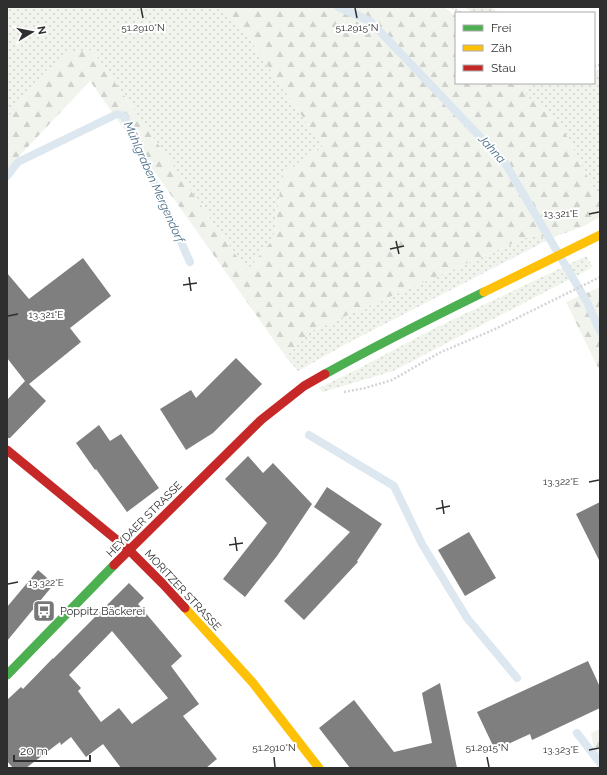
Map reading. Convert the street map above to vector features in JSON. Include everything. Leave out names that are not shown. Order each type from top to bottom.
[{"type":"main road","name":"HEYDAER STRASSE","points":[[7,675],[129,550],[261,420],[304,386],[348,361],[431,318],[600,235]]},
{"type":"main road","name":"MORITZER STRASSE","points":[[7,450],[129,550],[164,584],[253,683],[319,768]]},
{"type":"path","points":[[343,393],[392,380],[441,352],[493,330],[600,277]]},
{"type":"green space","points":[[7,7],[222,7],[240,25],[323,147],[282,175],[274,238],[247,271],[92,50],[48,69],[7,118]]},
{"type":"green space","points":[[222,7],[444,7],[455,15],[455,84],[527,84],[526,96],[559,121],[600,201],[600,217],[584,226],[552,238],[532,235],[311,331],[286,357],[90,81],[7,169],[7,118],[48,69],[71,52],[92,50],[247,271],[274,238],[282,175],[323,147],[240,25]]},
{"type":"green space","points":[[464,7],[491,7],[498,12],[472,12]]},
{"type":"green space","points":[[600,70],[600,201],[559,121],[526,96],[527,84],[595,84],[595,71]]},
{"type":"green space","points":[[532,235],[552,238],[346,344],[298,371],[286,357],[311,331]]},
{"type":"green space","points":[[586,256],[593,267],[393,371],[323,392],[319,388],[433,329]]},
{"type":"green space","points":[[600,287],[600,372],[566,302]]},
{"type":"green space","points":[[600,729],[600,768],[598,768],[591,733]]},
{"type":"building","points":[[83,258],[111,296],[70,328],[81,342],[29,384],[46,401],[10,438],[7,438],[7,400],[25,381],[7,358],[7,273],[29,299]]},
{"type":"building","points":[[236,358],[262,384],[213,433],[186,450],[160,409],[191,390],[196,398]]},
{"type":"building","points":[[99,425],[110,441],[121,434],[159,488],[127,512],[76,443]]},
{"type":"building","points":[[248,456],[263,473],[273,463],[312,504],[277,556],[245,597],[223,579],[267,523],[225,479]]},
{"type":"building","points":[[327,487],[382,524],[357,561],[358,562],[304,620],[284,601],[350,532],[314,507]]},
{"type":"building","points":[[600,502],[600,562],[576,514]]},
{"type":"building","points":[[469,532],[496,578],[465,596],[438,550]]},
{"type":"building","points":[[38,570],[54,584],[7,641],[7,607]]},
{"type":"building","points":[[129,583],[144,598],[138,604],[182,656],[171,666],[199,704],[183,716],[217,759],[206,768],[121,768],[103,744],[86,757],[71,737],[61,745],[60,742],[26,768],[13,768],[7,761],[7,700],[21,687],[23,689]],"holes":[[[112,631],[168,698],[132,724],[119,708],[101,722],[78,691],[81,688],[69,675]]]},
{"type":"building","points":[[588,661],[600,687],[600,708],[532,740],[530,734],[495,750],[477,712]]},
{"type":"building","points":[[440,683],[457,768],[350,768],[319,728],[354,700],[394,752],[432,743],[422,693]]},
{"type":"waterway","name":"Jahna","points":[[338,7],[370,21],[505,163],[587,302],[600,331]]},
{"type":"waterway","name":"Mühlgraben Mergendorf","points":[[7,176],[18,162],[117,114],[124,116],[190,262]]},
{"type":"waterway","name":"Mühlgraben Mergendorf","points":[[309,435],[394,486],[422,544],[467,618],[517,678]]},
{"type":"waterway","name":"Mühlgraben Mergendorf","points":[[577,733],[600,763]]},
{"type":"traffic: fast","points":[[325,374],[484,292]]},
{"type":"traffic: fast","points":[[7,675],[114,565]]},
{"type":"traffic: slow","points":[[484,292],[600,235]]},
{"type":"traffic: slow","points":[[185,608],[253,683],[319,768]]},
{"type":"traffic: jam","points":[[114,565],[261,420],[304,386],[325,374]]},
{"type":"traffic: jam","points":[[7,450],[129,550],[185,608]]},
{"type":"place","name":"Poppitz Bäckerei","points":[[44,611]]}]
